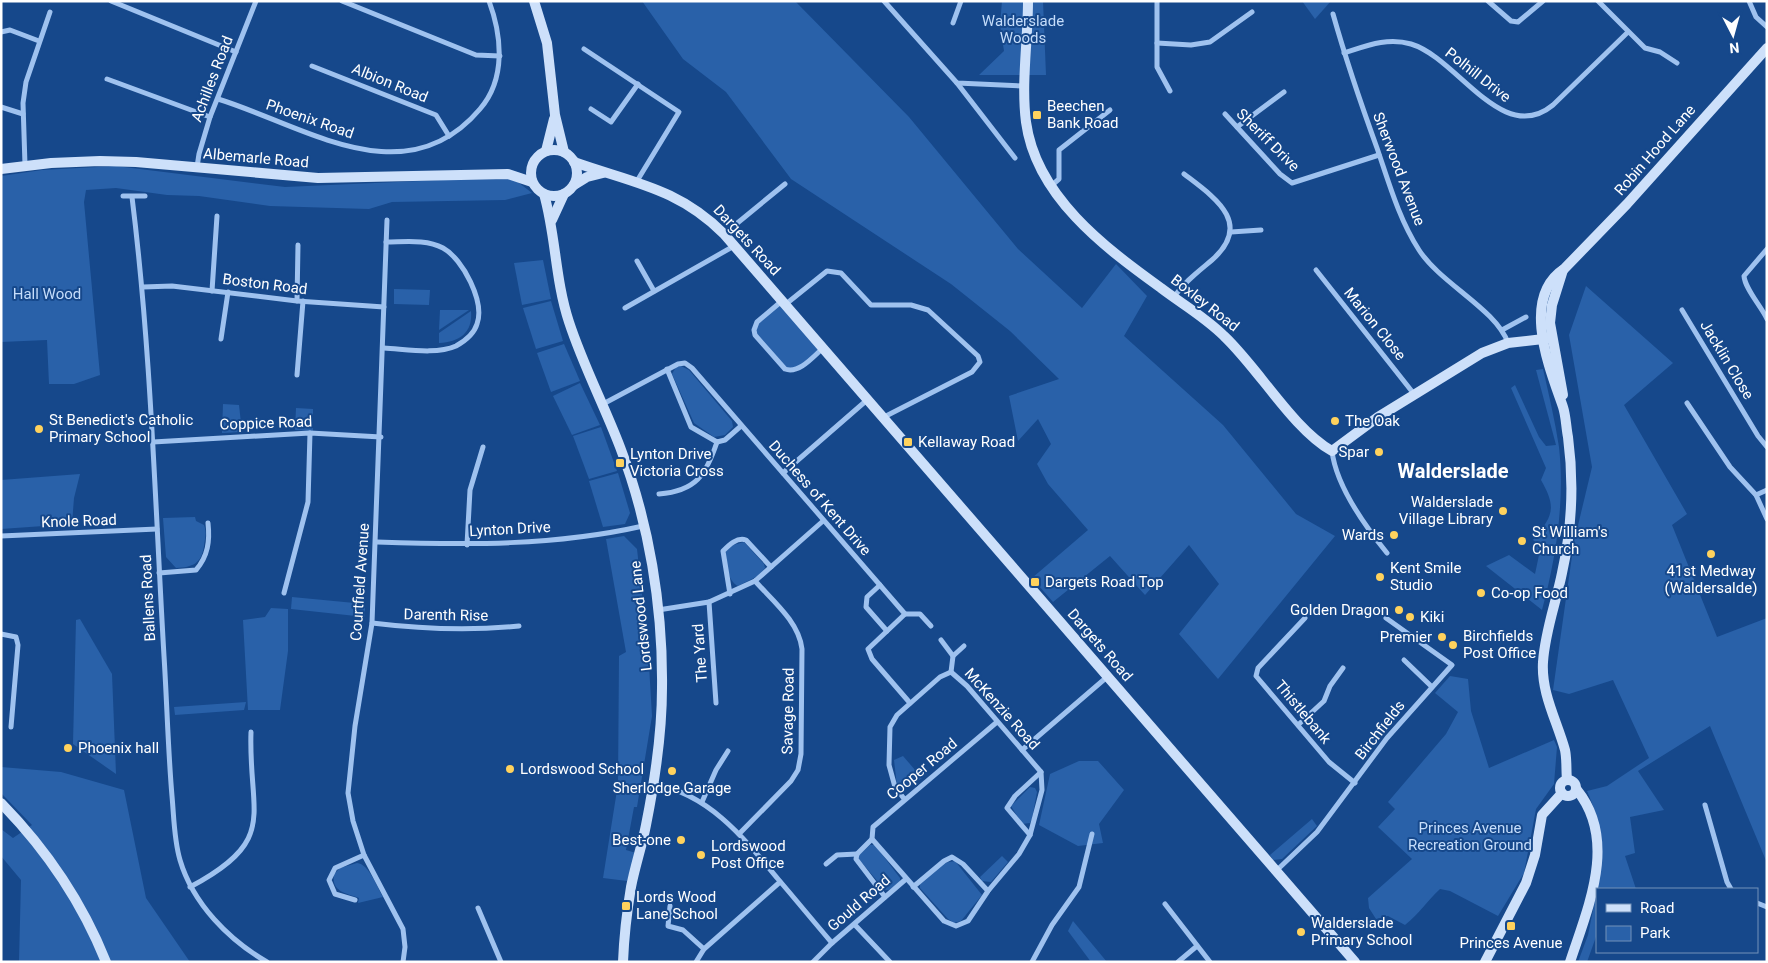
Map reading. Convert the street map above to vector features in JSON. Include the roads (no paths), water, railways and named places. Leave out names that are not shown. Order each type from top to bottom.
[{"type":"street","points":[[111,1],[236,52]]},
{"type":"street","name":"Achilles Road","points":[[197,168],[199,154],[210,118],[256,1]]},
{"type":"street","points":[[342,1],[476,55],[500,56]]},
{"type":"street","name":"Phoenix Road","points":[[218,99],[331,142],[370,151],[390,153],[413,150],[449,136],[472,119],[483,106],[497,73],[500,56],[499,38],[490,1]]},
{"type":"street","points":[[534,1],[547,43],[555,115],[564,152],[574,162],[577,170],[574,185]]},
{"type":"street","points":[[884,1],[957,84],[1015,158]]},
{"type":"street","points":[[953,23],[961,1]]},
{"type":"street","points":[[1028,1],[1025,86],[1026,122],[1032,148],[1052,186],[1059,179],[1059,150],[1110,110]]},
{"type":"street","points":[[1157,1],[1157,67],[1170,91]]},
{"type":"street","points":[[1488,1],[1511,21],[1518,22],[1543,1]]},
{"type":"street","points":[[1748,1],[1756,17],[1767,27]]},
{"type":"street","points":[[1599,2],[1645,48],[1660,52],[1677,63]]},
{"type":"street","points":[[24,165],[23,114],[26,82],[50,12]]},
{"type":"street","points":[[1157,43],[1191,45],[1210,42],[1252,12]]},
{"type":"street","name":"Sherwood Avenue","points":[[1333,14],[1344,53],[1402,218],[1420,252],[1436,270],[1502,330],[1508,343]]},
{"type":"street","points":[[1,32],[10,30],[39,41]]},
{"type":"street","name":"Polhill Drive","points":[[1344,53],[1378,42],[1413,45],[1433,55],[1500,110],[1514,116],[1528,118],[1542,114],[1553,105],[1628,32]]},
{"type":"street","points":[[584,49],[679,112],[637,182]]},
{"type":"street","name":"Robin Hood Lane","points":[[1547,338],[1552,305],[1564,269],[1627,204],[1766,49]]},
{"type":"street","name":"Albion Road","points":[[312,66],[436,115],[441,120],[449,136]]},
{"type":"street","points":[[107,78],[210,118]]},
{"type":"street","points":[[591,108],[611,122],[638,84]]},
{"type":"street","points":[[957,84],[1025,86]]},
{"type":"street","points":[[1237,127],[1284,92]]},
{"type":"street","points":[[1,107],[23,114]]},
{"type":"street","name":"Sheriff Drive","points":[[1225,114],[1280,174],[1292,183],[1379,155]]},
{"type":"street","points":[[546,151],[555,115]]},
{"type":"street","points":[[532,182],[532,164],[535,159],[546,151],[564,152]]},
{"type":"street","name":"Albemarle Road","points":[[1,169],[24,165],[109,161],[318,178],[508,174],[532,182]]},
{"type":"street","name":"Dargets Road","points":[[574,162],[603,173],[637,182],[684,202],[724,234],[1354,962]]},
{"type":"street","name":"Albemarle Road","points":[[508,174],[532,164]]},
{"type":"street","points":[[574,185],[587,177],[603,173]]},
{"type":"street","points":[[1174,297],[1185,283],[1222,250],[1231,232],[1228,214],[1215,200],[1184,174]]},
{"type":"street","name":"Lordswood Lane","points":[[532,182],[544,194],[552,220],[554,256],[563,301],[576,342],[627,466],[651,562],[658,610],[662,688],[654,784],[631,887],[623,962]]},
{"type":"street","points":[[724,234],[785,184]]},
{"type":"street","name":"Lordswood Lane","points":[[552,220],[564,194],[574,185]]},
{"type":"street","name":"Boxley Road","points":[[1052,186],[1079,219],[1108,245],[1209,322],[1229,340],[1302,427],[1318,443],[1332,452]]},
{"type":"street","points":[[544,194],[554,196],[564,194]]},
{"type":"street","points":[[123,196],[145,196]]},
{"type":"street","name":"Ballens Road","points":[[132,197],[143,287],[175,836],[180,861],[190,887],[223,930],[248,951],[267,962]]},
{"type":"street","points":[[212,290],[217,216]]},
{"type":"street","name":"Courtfield Avenue","points":[[387,220],[381,437],[372,623],[355,726],[348,793],[353,821],[364,856],[403,929],[405,946],[403,962]]},
{"type":"street","points":[[1231,232],[1261,230]]},
{"type":"street","points":[[384,348],[432,349],[455,346],[470,336],[478,319],[472,285],[462,265],[450,252],[424,242],[386,242]]},
{"type":"street","points":[[297,375],[300,301],[298,245]]},
{"type":"street","points":[[625,308],[734,246]]},
{"type":"street","points":[[1767,249],[1744,276],[1744,283],[1755,297],[1767,320]]},
{"type":"street","points":[[637,262],[654,291]]},
{"type":"street","name":"Marion Close","points":[[1316,270],[1414,394]]},
{"type":"street","points":[[823,348],[799,368],[790,371],[755,335],[754,330],[757,322],[827,271],[841,274],[871,305],[911,305],[928,310],[978,356],[980,362],[972,372],[884,418]]},
{"type":"street","name":"Boston Road","points":[[143,287],[172,286],[300,301],[384,307]]},
{"type":"street","points":[[221,339],[228,292]]},
{"type":"street","name":"Jacklin Close","points":[[1682,310],[1758,436],[1767,447]]},
{"type":"street","points":[[1502,330],[1526,317]]},
{"type":"street","points":[[1387,553],[1373,535],[1338,478],[1332,452],[1360,429],[1482,353],[1508,343],[1547,338],[1564,396],[1563,408],[1572,477],[1568,538],[1562,573],[1546,637],[1543,663],[1543,678],[1566,753],[1566,780],[1561,785],[1562,793],[1542,816],[1536,854],[1526,883],[1485,962]]},
{"type":"street","name":"Duchess of Kent Drive","points":[[602,404],[667,369],[685,363],[692,368],[905,614]]},
{"type":"street","points":[[667,369],[691,427],[717,442],[725,440],[741,426]]},
{"type":"street","points":[[783,473],[868,400]]},
{"type":"street","points":[[1687,403],[1730,467],[1756,495],[1767,519]]},
{"type":"street","points":[[284,593],[308,502],[310,433]]},
{"type":"street","name":"Coppice Road","points":[[153,442],[310,433],[381,437]]},
{"type":"street","points":[[659,494],[673,493],[692,486],[699,480],[712,458],[717,442]]},
{"type":"street","points":[[467,544],[470,490],[483,448]]},
{"type":"street","points":[[1756,495],[1767,490]]},
{"type":"street","points":[[658,610],[709,602],[755,581],[823,521]]},
{"type":"street","points":[[159,573],[196,570],[205,559],[209,537],[208,523]]},
{"type":"street","name":"Lynton Drive","points":[[377,542],[490,545],[562,538],[643,526]]},
{"type":"street","name":"Knole Road","points":[[1,536],[157,529]]},
{"type":"street","points":[[730,594],[723,551],[733,542],[742,538],[746,540],[771,567]]},
{"type":"street","name":"Savage Road","points":[[739,834],[790,781],[798,770],[801,754],[802,649],[800,635],[755,581]]},
{"type":"street","points":[[880,585],[868,597],[866,607],[887,631]]},
{"type":"street","name":"The Yard","points":[[709,602],[716,703]]},
{"type":"street","points":[[910,703],[869,653],[870,646],[905,614],[920,614],[931,626]]},
{"type":"street","name":"Thistlebank","points":[[1305,618],[1258,668],[1256,676],[1329,762],[1355,783]]},
{"type":"street","name":"Birchfields","points":[[1276,871],[1317,832],[1387,738],[1452,664],[1386,618]]},
{"type":"street","name":"Darenth Rise","points":[[372,623],[439,629],[485,629],[519,626]]},
{"type":"street","points":[[1,634],[16,637],[18,646],[11,727]]},
{"type":"street","points":[[941,640],[953,656]]},
{"type":"street","points":[[951,672],[953,656],[964,646]]},
{"type":"street","points":[[1404,660],[1431,686]]},
{"type":"street","points":[[1298,725],[1324,701],[1330,686],[1343,668]]},
{"type":"street","name":"McKenzie Road","points":[[904,800],[895,787],[889,765],[890,727],[897,715],[910,703],[940,677],[951,672],[1041,772],[1042,790],[1030,835],[1019,854],[988,891],[968,921],[956,926],[944,921],[913,887]]},
{"type":"street","points":[[1022,750],[1108,677]]},
{"type":"street","name":"Cooper Road","points":[[856,854],[872,839],[873,827],[997,722]]},
{"type":"street","points":[[190,887],[220,871],[245,847],[253,828],[256,805],[250,750],[251,732]]},
{"type":"street","points":[[702,802],[716,770],[728,751]]},
{"type":"street","name":"McKenzie Road","points":[[1030,835],[1007,808],[1015,796],[1041,772]]},
{"type":"street","points":[[1566,780],[1574,782],[1591,811],[1595,827],[1597,871],[1570,962]]},
{"type":"street","name":"Gould Road","points":[[654,784],[676,790],[702,802],[739,834],[832,943],[855,925],[906,878]]},
{"type":"street","points":[[1562,793],[1572,796],[1577,790]]},
{"type":"street","points":[[1,803],[47,856],[65,882],[93,931],[106,962]]},
{"type":"street","points":[[1704,804],[1727,882],[1731,888]]},
{"type":"street","points":[[1032,962],[1052,925],[1079,887],[1092,834]]},
{"type":"street","points":[[872,839],[913,887],[944,861],[952,857],[962,864],[988,891]]},
{"type":"street","points":[[826,864],[836,855],[856,854],[857,862],[885,897]]},
{"type":"street","points":[[355,900],[335,894],[329,880],[335,868],[364,856]]},
{"type":"street","points":[[696,962],[704,949],[780,882]]},
{"type":"street","points":[[1165,904],[1210,962]]},
{"type":"street","points":[[667,934],[670,906]]},
{"type":"street","points":[[478,908],[502,962]]},
{"type":"street","points":[[855,925],[890,962]]},
{"type":"street","points":[[668,926],[683,930],[704,949]]},
{"type":"street","points":[[812,962],[832,943]]},
{"type":"street","points":[[1178,962],[1198,946]]},
{"type":"place","name":"Beechen Bank Road","points":[[1037,115]]},
{"type":"place","name":"The Oak","points":[[1335,421]]},
{"type":"place","name":"St Benedict's Catholic Primary School","points":[[39,429]]},
{"type":"place","name":"Kellaway Road","points":[[908,442]]},
{"type":"place","name":"Spar","points":[[1379,452]]},
{"type":"place","name":"Lynton Drive Victoria Cross","points":[[620,463]]},
{"type":"place","name":"Walderslade Village Library","points":[[1503,511]]},
{"type":"place","name":"Wards","points":[[1394,535]]},
{"type":"place","name":"St William's Church","points":[[1522,541]]},
{"type":"place","name":"41st Medway (Waldersalde)","points":[[1711,554]]},
{"type":"place","name":"Kent Smile Studio","points":[[1380,577]]},
{"type":"place","name":"Dargets Road Top","points":[[1035,582]]},
{"type":"place","name":"Co-op Food","points":[[1481,593]]},
{"type":"place","name":"Golden Dragon","points":[[1399,610]]},
{"type":"place","name":"Kiki","points":[[1410,617]]},
{"type":"place","name":"Premier","points":[[1442,637]]},
{"type":"place","name":"Birchfields Post Office","points":[[1453,645]]},
{"type":"place","name":"Phoenix hall","points":[[68,748]]},
{"type":"place","name":"Lordswood School","points":[[510,769]]},
{"type":"place","name":"Sherlodge Garage","points":[[672,771]]},
{"type":"place","name":"Best-one","points":[[681,840]]},
{"type":"place","name":"Lordswood Post Office","points":[[701,855]]},
{"type":"place","name":"Lords Wood Lane School","points":[[626,906]]},
{"type":"place","name":"Princes Avenue","points":[[1511,926]]},
{"type":"place","name":"Walderslade Primary School","points":[[1301,932]]},
{"type":"district","name":"Walderslade","points":[[1453,471]]},
{"type":"park label","name":"Walderslade Woods","points":[[1023,30]]},
{"type":"park label","name":"Hall Wood","points":[[47,294]]},
{"type":"park label","name":"Princes Avenue Recreation Ground","points":[[1470,836]]}]
